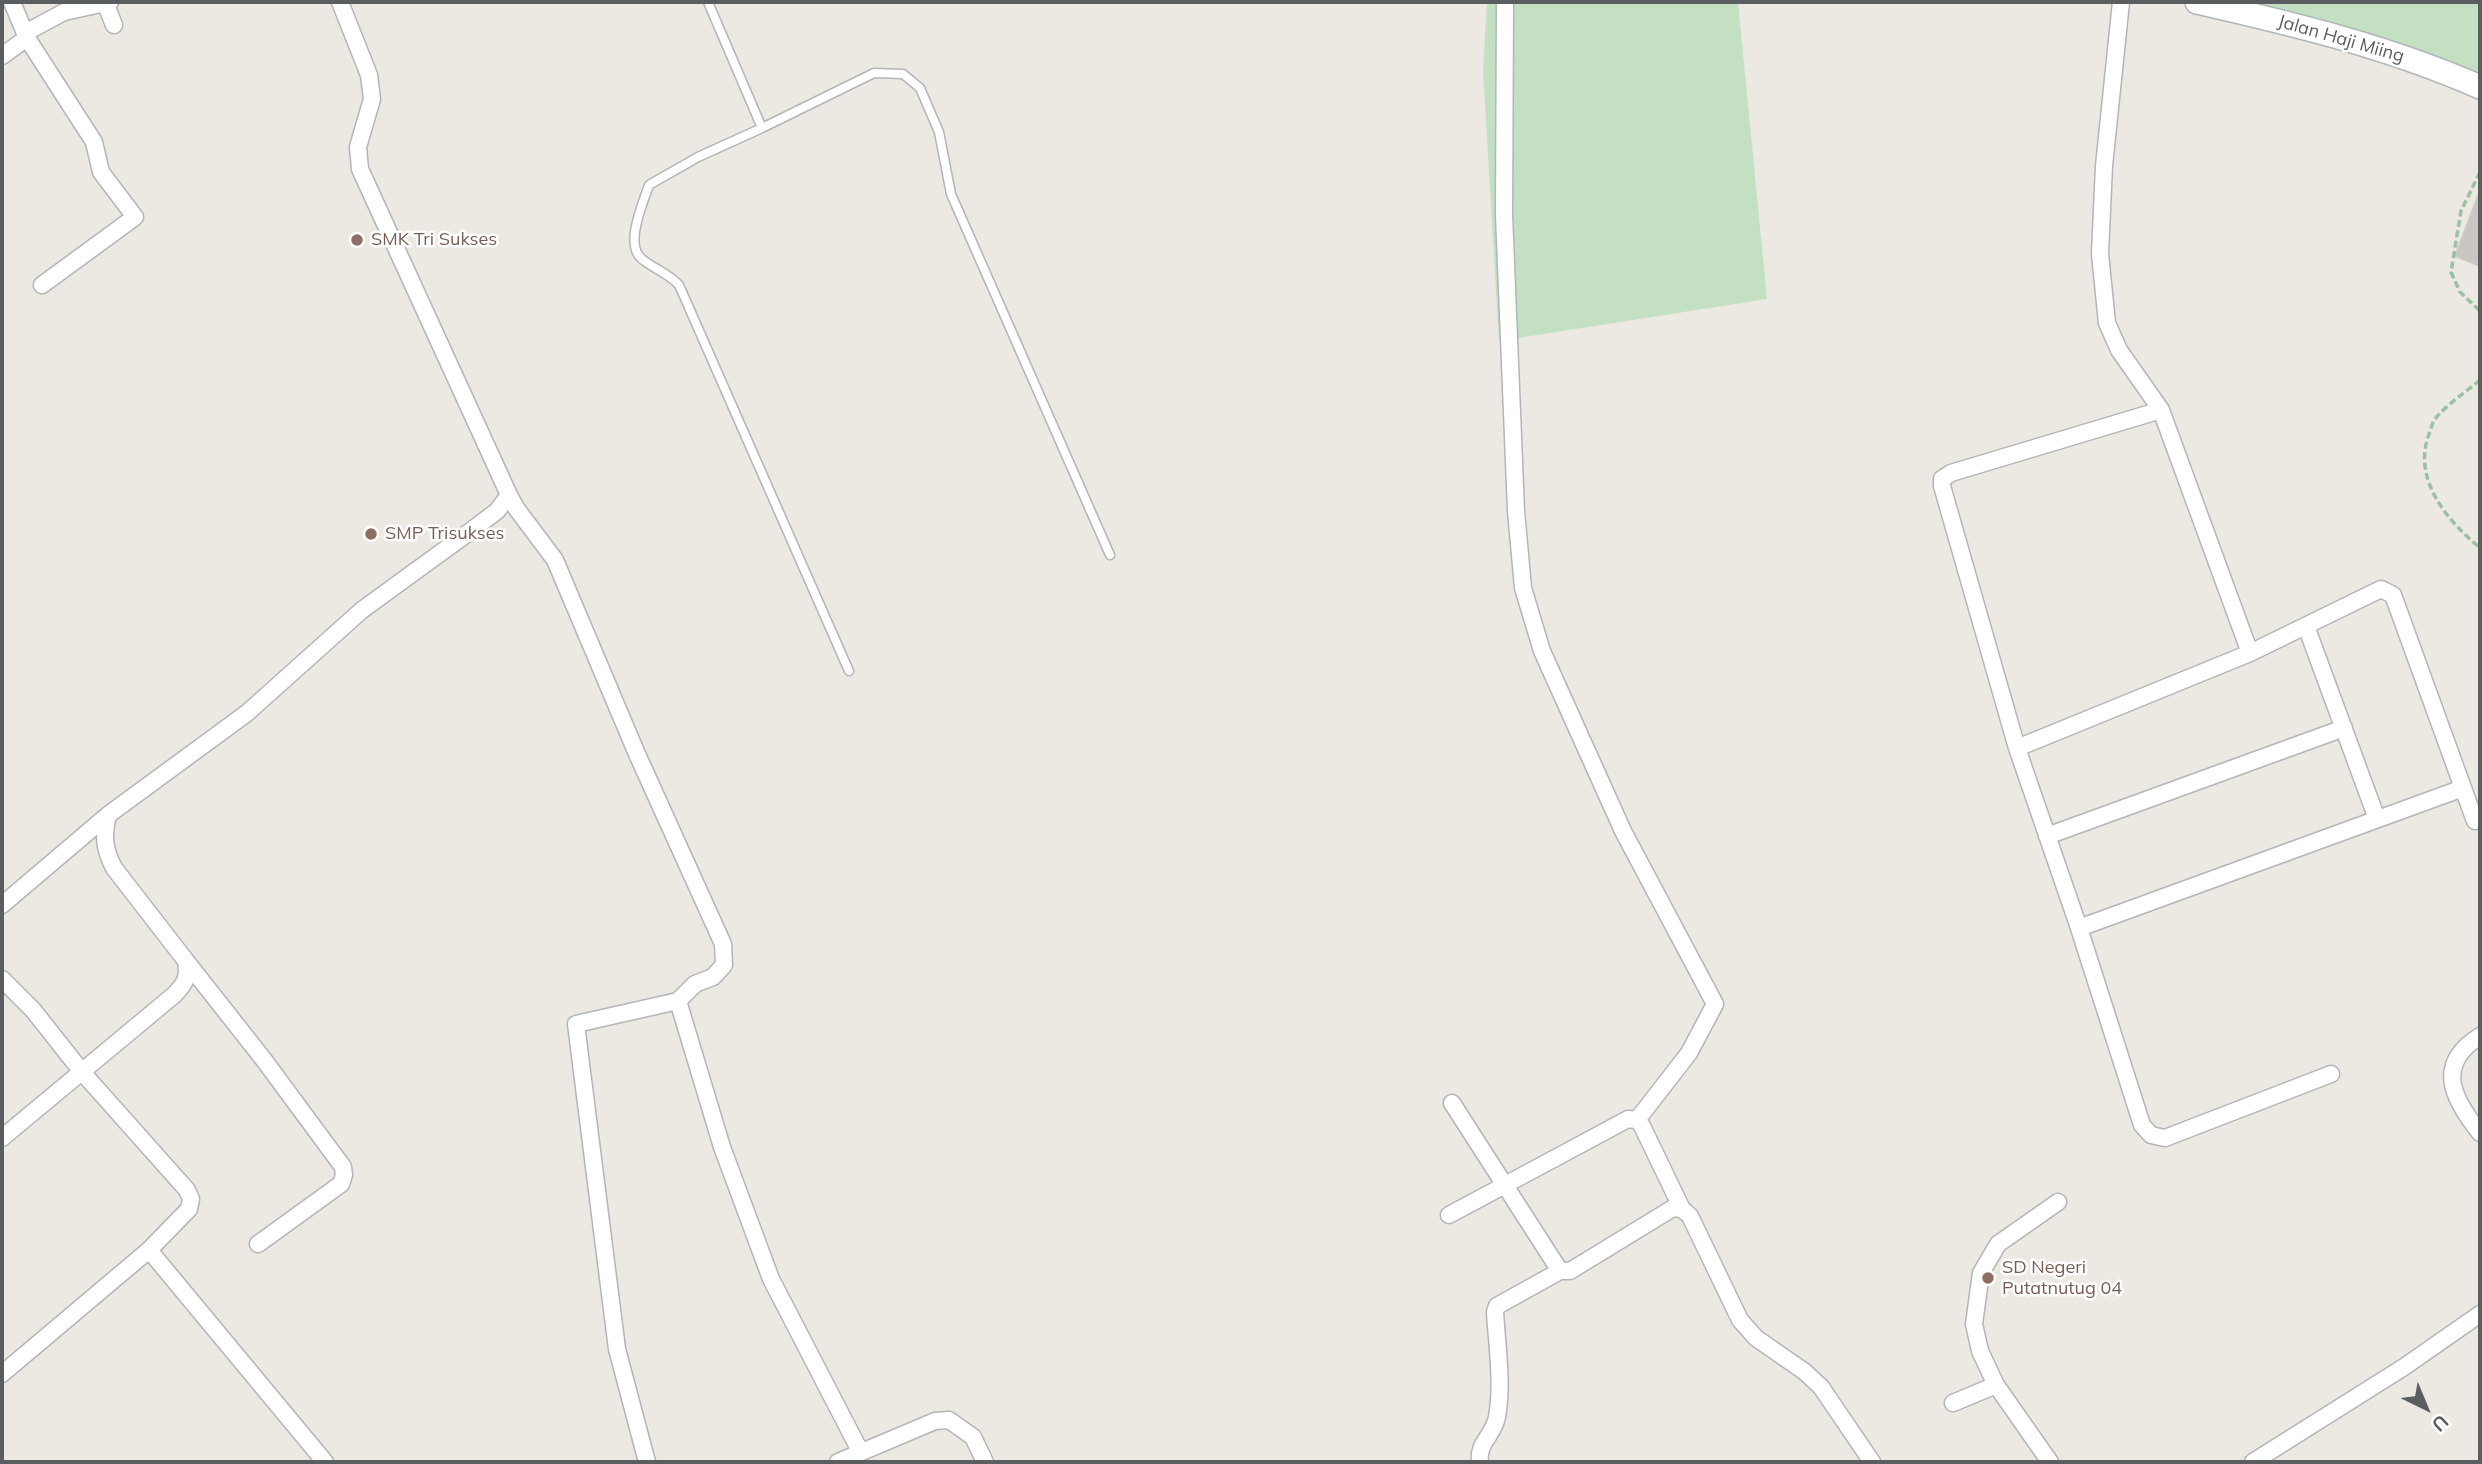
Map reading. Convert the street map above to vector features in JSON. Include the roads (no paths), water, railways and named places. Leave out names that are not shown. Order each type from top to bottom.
[{"type":"main road","name":"Jalan Haji Miing","points":[[2197,2],[2326,32],[2431,65],[2480,86]]},
{"type":"street","points":[[12,2],[26,36],[94,142],[101,172],[135,217],[42,285]]},
{"type":"street","points":[[2,56],[26,36],[64,12],[107,2],[114,26]]},
{"type":"street","points":[[340,2],[369,75],[372,99],[358,146],[360,169],[509,495],[555,560],[637,754],[723,944],[724,965],[713,977],[695,985],[678,1001],[576,1024],[617,1349],[647,1462]]},
{"type":"street","points":[[1505,2],[1504,215],[1516,511],[1523,588],[1542,651],[1623,831],[1715,1004],[1689,1053],[1637,1120]]},
{"type":"street","points":[[2120,2],[2104,166],[2100,254],[2107,323],[2119,350],[2161,410],[2250,653]]},
{"type":"street","points":[[2161,410],[1951,473],[1942,479],[1942,486],[2017,748],[2079,928],[2142,1125],[2151,1136],[2165,1138],[2331,1074]]},
{"type":"street","points":[[2,905],[108,815],[247,713],[362,610],[497,511],[509,495]]},
{"type":"street","points":[[2017,748],[2250,653],[2381,589],[2393,594],[2475,821]]},
{"type":"street","points":[[2306,626],[2377,819]]},
{"type":"street","points":[[2047,836],[2344,728]]},
{"type":"street","points":[[2079,928],[2463,788]]},
{"type":"street","points":[[108,815],[103,833],[107,855],[114,868],[264,1060],[343,1167],[341,1184],[258,1244]]},
{"type":"street","points":[[2,1138],[174,995],[184,984],[188,974],[186,961]]},
{"type":"street","points":[[2,979],[33,1010],[82,1072],[187,1190],[191,1199],[189,1209],[149,1250],[2,1374]]},
{"type":"street","points":[[678,1001],[722,1147],[771,1279],[858,1447],[864,1451]]},
{"type":"street","points":[[2480,1035],[2463,1049],[2452,1072],[2452,1088],[2456,1099],[2480,1133]]},
{"type":"street","points":[[1452,1103],[1560,1271]]},
{"type":"street","points":[[1449,1215],[1628,1119],[1637,1120],[1682,1209],[1689,1216],[1740,1320],[1756,1338],[1805,1372],[1821,1387],[1872,1462]]},
{"type":"street","points":[[2050,1462],[1996,1385],[1980,1351],[1974,1324],[1981,1273],[1998,1244],[2058,1202]]},
{"type":"street","points":[[1480,1462],[1480,1447],[1497,1421],[1500,1393],[1495,1312],[1497,1306],[1560,1271],[1570,1270],[1673,1208],[1682,1209]]},
{"type":"street","points":[[149,1250],[325,1462]]},
{"type":"street","points":[[2253,1462],[2404,1367],[2480,1314]]},
{"type":"street","points":[[1953,1403],[1996,1385]]},
{"type":"street","points":[[838,1462],[935,1421],[949,1420],[973,1437],[985,1462]]},
{"type":"lane","points":[[708,2],[762,128]]},
{"type":"lane","points":[[849,671],[679,285],[669,274],[640,258],[635,248],[636,223],[649,185],[698,157],[874,72],[902,74],[920,88],[939,132],[951,194],[1110,555]]},
{"type":"place","name":"SMK Tri Sukses","points":[[357,240]]},
{"type":"place","name":"SMP Trisukses","points":[[371,534]]},
{"type":"place","name":"SD Negeri Putatnutug 04","points":[[1988,1278]]}]
